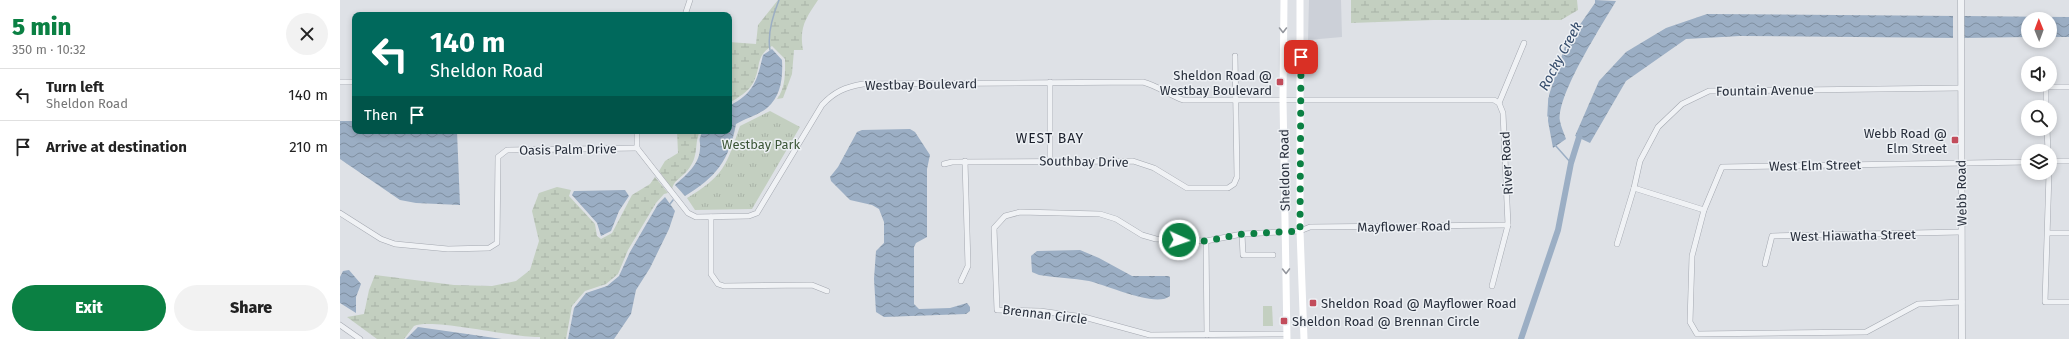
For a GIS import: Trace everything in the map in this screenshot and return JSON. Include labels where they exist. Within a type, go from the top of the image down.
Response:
[{"type":"main road","name":"Sheldon Road","points":[[1284,0],[1283,99],[1287,337]]},
{"type":"main road","name":"Sheldon Road","points":[[1300,0],[1300,231],[1304,339]]},
{"type":"street","points":[[686,12],[690,0]]},
{"type":"street","name":"Webb Road","points":[[1961,0],[1960,163],[1962,232],[1962,339]]},
{"type":"street","points":[[1301,101],[1494,100],[1499,103],[1524,43]]},
{"type":"street","name":"Southbay Drive","points":[[944,164],[965,161],[1133,161],[1154,168],[1187,188],[1228,188],[1234,184],[1236,177],[1235,56]]},
{"type":"street","points":[[340,82],[352,82]]},
{"type":"street","points":[[1050,82],[1050,160]]},
{"type":"street","name":"Westbay Boulevard","points":[[637,148],[688,213],[696,217],[749,216],[756,213],[822,106],[832,95],[845,87],[863,84],[1143,82],[1157,85],[1183,100],[1283,99],[1301,101]]},
{"type":"street","points":[[2046,100],[2046,87],[2069,87]]},
{"type":"street","name":"Fountain Avenue","points":[[1617,244],[1634,188],[1640,161],[1658,127],[1682,104],[1709,91],[1960,88]]},
{"type":"street","name":"River Road","points":[[1492,286],[1508,225],[1503,112],[1499,103]]},
{"type":"street","points":[[637,134],[637,148]]},
{"type":"street","name":"Oasis Palm Drive","points":[[340,213],[381,238],[396,244],[448,249],[490,248],[497,243],[498,157],[507,150],[637,148]]},
{"type":"street","points":[[961,281],[968,266],[965,161]]},
{"type":"street","points":[[2057,161],[2069,161]]},
{"type":"street","name":"West Elm Street","points":[[1704,210],[1722,167],[2021,162]]},
{"type":"street","points":[[2049,180],[2045,302],[2069,302]]},
{"type":"street","points":[[1634,188],[1704,210],[1692,256],[1690,322],[1697,334],[1866,332],[1918,304],[1962,302]]},
{"type":"street","name":"Brennan Circle","points":[[1287,337],[1274,334],[1150,337],[1084,317],[1040,311],[997,310],[994,228],[1005,216],[1020,212],[1100,214],[1116,219],[1142,235],[1156,239],[1206,241],[1242,234],[1300,231]]},
{"type":"street","points":[[711,217],[711,274],[718,284],[724,286],[812,285],[827,291]]},
{"type":"street","name":"Mayflower Road","points":[[1300,231],[1310,227],[1508,225]]},
{"type":"street","name":"West Hiawatha Street","points":[[1766,264],[1772,236],[1962,232]]},
{"type":"street","points":[[2048,233],[2069,233]]},
{"type":"street","points":[[1242,234],[1243,255],[1273,255]]},
{"type":"street","points":[[1206,241],[1206,335]]},
{"type":"street","points":[[340,325],[360,339]]},
{"type":"shaded area","points":[[1309,0],[1341,0],[1342,37],[1308,40]]},
{"type":"green space","points":[[778,0],[818,0],[804,23],[802,35],[803,50],[794,50],[792,74],[783,98],[777,99],[782,90],[785,75],[785,59],[772,46],[766,50],[760,58],[756,77],[751,86],[732,101],[732,42],[756,44],[758,25]]},
{"type":"green space","points":[[1351,0],[1577,0],[1578,10],[1561,20],[1434,20],[1351,23]]},
{"type":"green space","name":"Westbay Park","points":[[770,111],[800,127],[752,209],[695,210],[687,198],[709,183],[722,169],[727,161],[740,126]]},
{"type":"green space","points":[[677,134],[698,134],[695,158],[688,170],[675,183],[672,189],[659,171],[665,161],[678,153]]},
{"type":"green space","points":[[655,177],[668,193],[664,194],[656,203],[628,250],[618,274],[606,284],[585,291],[572,306],[566,339],[540,339],[540,337],[512,335],[455,326],[424,324],[414,326],[404,339],[377,339],[347,317],[364,314],[369,290],[375,275],[454,285],[492,286],[516,281],[530,270],[539,241],[532,211],[539,193],[557,187],[571,190],[569,196],[595,224],[597,236],[601,239],[612,233],[632,195],[650,184]]},
{"type":"green space","points":[[1263,306],[1272,306],[1273,326],[1263,326]]},
{"type":"water","points":[[1595,0],[1616,1],[1572,78],[1561,110],[1560,121],[1566,139],[1553,148],[1548,121],[1549,95],[1565,46],[1595,3]]},
{"type":"water","points":[[1707,14],[1958,16],[1958,38],[1740,36],[1686,39],[1626,81],[1590,143],[1575,136],[1599,81],[1626,52],[1666,28]]},
{"type":"water","points":[[1964,16],[2021,17],[2021,37],[1964,38]]},
{"type":"water","points":[[2057,17],[2069,17],[2069,37],[2057,37]]},
{"type":"water","points":[[772,49],[782,60],[780,86],[775,98],[764,110],[736,124],[729,148],[720,167],[705,182],[685,196],[675,185],[695,165],[699,155],[702,134],[732,134],[732,104],[744,96],[753,85],[759,72],[763,55]]},
{"type":"water","points":[[340,121],[352,121],[352,134],[457,134],[460,205],[416,203],[400,200],[340,159]]},
{"type":"water","points":[[910,129],[915,132],[930,155],[927,169],[927,237],[916,243],[914,247],[914,304],[919,309],[950,308],[967,303],[970,307],[970,311],[966,314],[884,317],[876,312],[874,279],[876,251],[884,243],[884,222],[879,209],[872,205],[850,200],[831,181],[830,177],[838,167],[857,132],[862,130]]},
{"type":"water","points":[[625,190],[629,196],[619,211],[611,231],[601,236],[597,223],[572,195],[574,191]]},
{"type":"water","points":[[665,197],[675,211],[669,229],[650,268],[636,290],[631,314],[614,339],[568,339],[574,308],[586,293],[607,286],[619,276],[630,252],[658,204]]},
{"type":"water","points":[[1080,250],[1099,258],[1132,276],[1170,277],[1170,296],[1163,299],[1143,298],[1089,281],[1039,275],[1032,272],[1031,256],[1037,251]]},
{"type":"water","points":[[349,270],[361,284],[356,297],[356,313],[340,303],[340,277],[343,271]]},
{"type":"water","points":[[418,327],[502,339],[406,339]]},
{"type":"pier","points":[[1953,14],[1958,14],[1960,38],[1953,38]]},
{"type":"waterway","points":[[770,50],[770,31],[779,0]]},
{"type":"waterway","name":"Rocky Creek","points":[[1548,116],[1549,98]]},
{"type":"waterway","points":[[1521,339],[1558,230],[1571,163],[1581,131]]},
{"type":"waterway","name":"Rocky Creek","points":[[1555,145],[1571,163]]},
{"type":"waterway","points":[[670,204],[673,200]]},
{"type":"place","name":"Sheldon Road @ Westbay Boulevard","points":[[1280,82]]},
{"type":"place","name":"Webb Road @ Elm Street","points":[[1955,140]]},
{"type":"place","name":"Sheldon Road @ Mayflower Road","points":[[1313,303]]},
{"type":"place","name":"Sheldon Road @ Brennan Circle","points":[[1284,321]]},
{"type":"district","name":"WEST BAY","points":[[1050,138]]},
{"type":"route","points":[[1179,240],[1206,241],[1242,234],[1300,231],[1301,57]]}]
